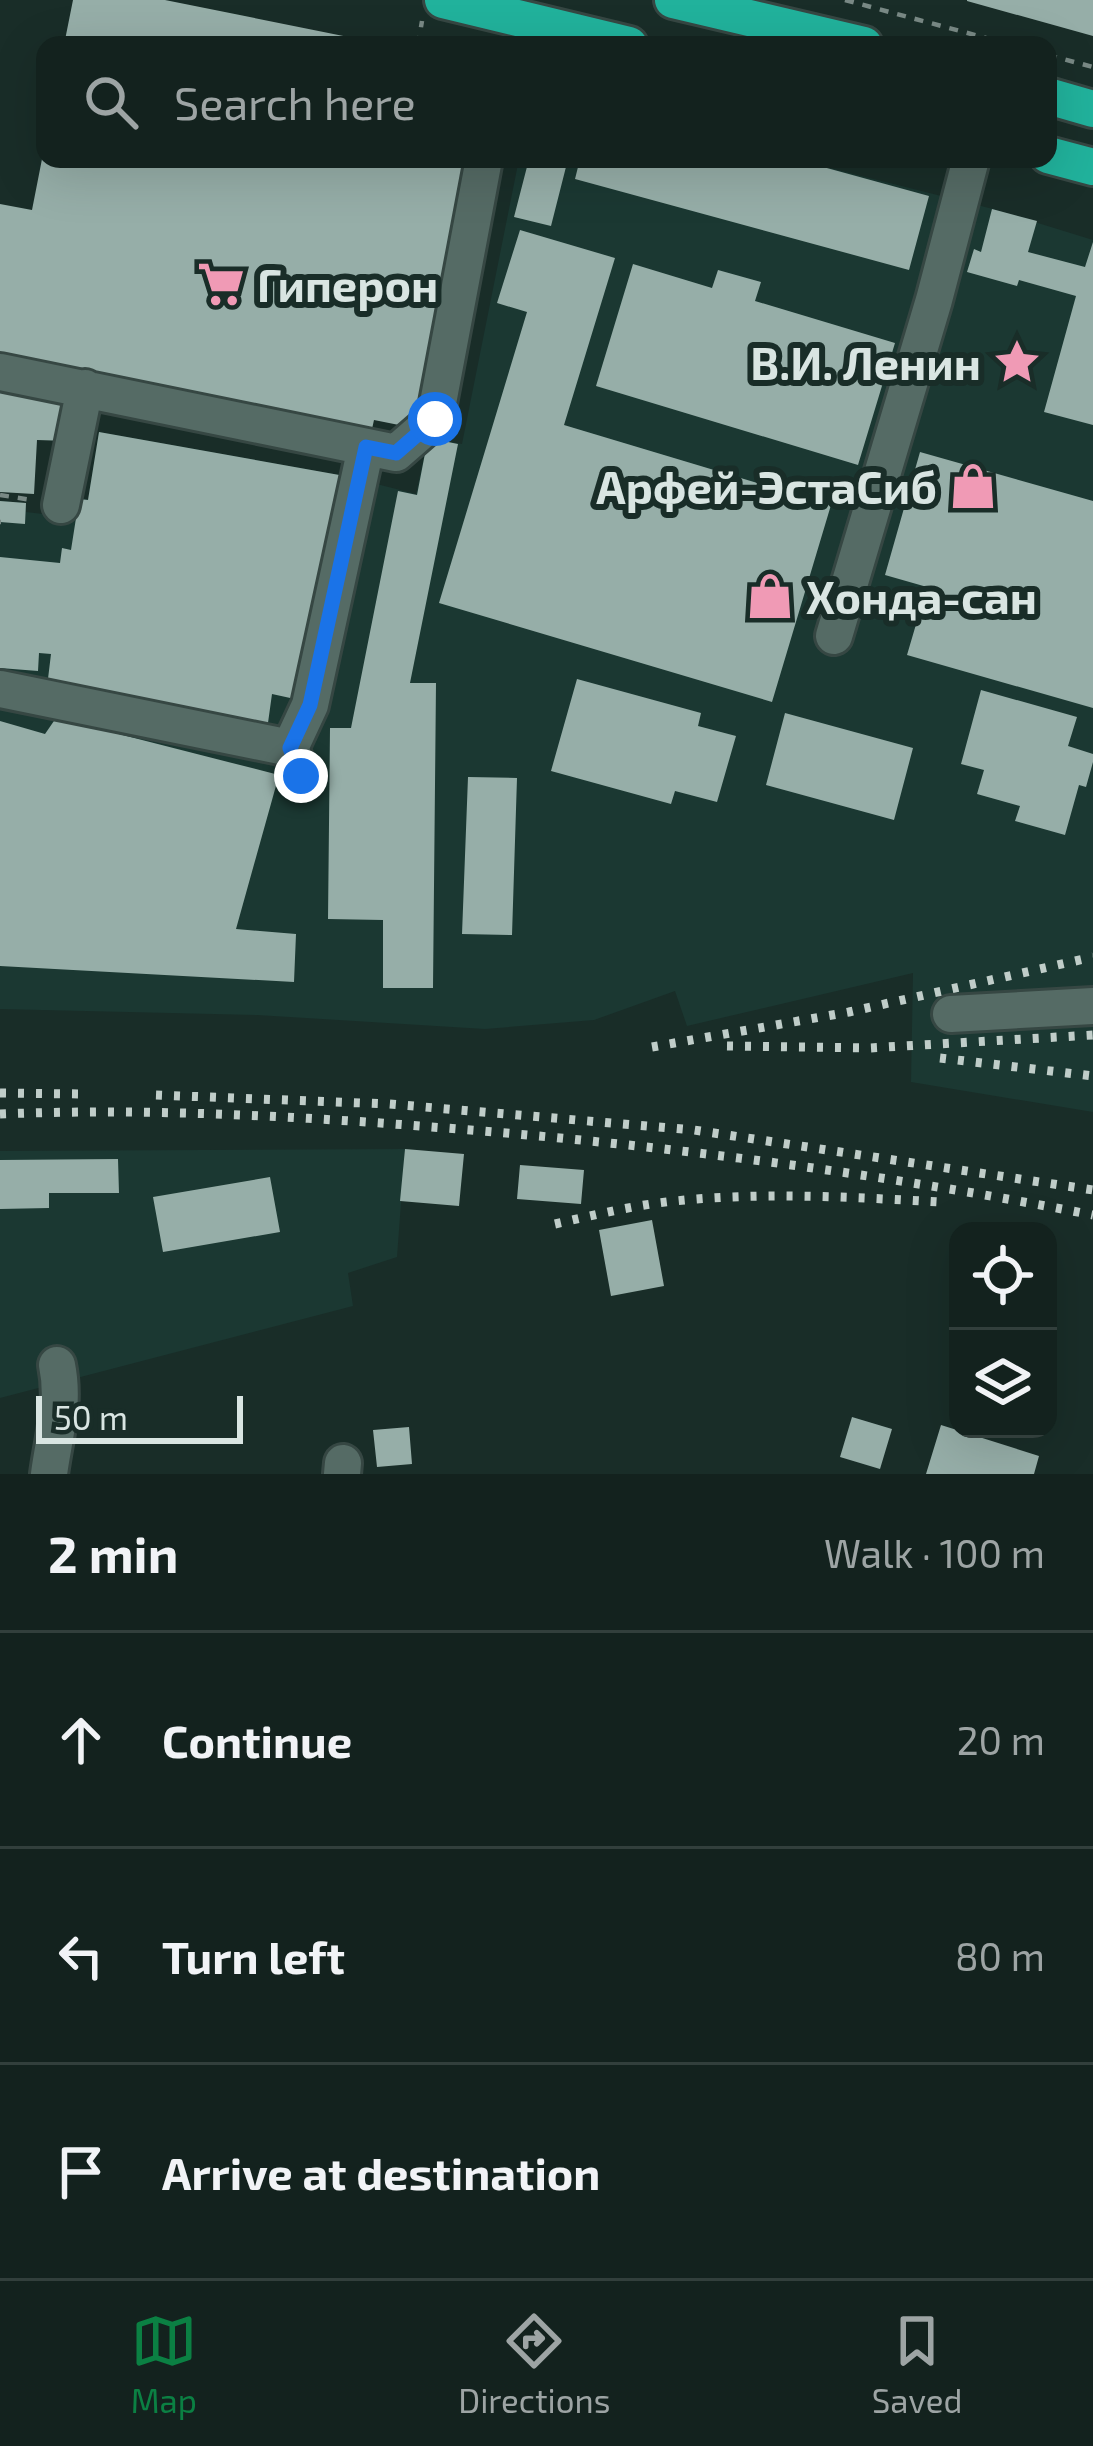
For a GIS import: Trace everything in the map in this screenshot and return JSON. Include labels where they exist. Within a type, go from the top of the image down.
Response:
[{"type":"highway","points":[[443,0],[510,31],[552,36]]},
{"type":"highway","points":[[673,0],[826,36]]},
{"type":"highway","points":[[1057,99],[1093,109]]},
{"type":"highway","points":[[1057,157],[1093,167]]},
{"type":"lane","points":[[0,372],[396,453],[435,419],[482,168]]},
{"type":"lane","points":[[834,636],[969,168]]},
{"type":"lane","points":[[61,505],[85,388]]},
{"type":"lane","points":[[0,689],[296,762],[366,447]]},
{"type":"lane","points":[[951,1014],[1093,1006]]},
{"type":"lane","points":[[49,1474],[60,1424],[57,1365]]},
{"type":"path","points":[[845,0],[979,36]]},
{"type":"path","points":[[1057,57],[1093,67]]},
{"type":"shaded area","points":[[517,168],[830,168],[1093,240],[1093,1112],[911,1082],[913,973],[687,1026],[675,991],[594,1020],[485,1029],[257,1015],[0,1009],[0,501],[26,503],[26,512],[76,518],[79,499],[88,499],[99,432],[345,476],[416,494],[428,438],[462,444]]},
{"type":"shaded area","points":[[405,1149],[397,1257],[348,1273],[353,1306],[0,1398],[0,1151]]},
{"type":"building","points":[[73,0],[165,0],[343,36],[66,36]]},
{"type":"building","points":[[967,0],[1093,0],[1093,36],[967,1]]},
{"type":"building","name":"Гиперон","points":[[40,168],[463,168],[414,428],[374,420],[372,429],[0,359],[0,204],[32,210]]},
{"type":"building","points":[[527,168],[566,168],[551,226],[514,217]]},
{"type":"building","points":[[578,168],[827,168],[929,196],[909,270],[575,179]]},
{"type":"building","points":[[992,209],[1037,221],[1028,252],[1085,267],[1093,242],[1093,425],[1044,412],[1076,296],[967,272],[974,249],[981,252]]},
{"type":"building","points":[[520,230],[615,258],[564,425],[831,505],[772,702],[439,603],[527,312],[497,303]]},
{"type":"building","points":[[633,264],[712,288],[718,270],[761,282],[755,301],[895,343],[858,465],[596,386]]},
{"type":"building","points":[[0,381],[69,400],[68,441],[37,440],[34,494],[0,492]]},
{"type":"building","points":[[99,432],[345,476],[304,701],[272,694],[267,730],[47,687],[51,654],[39,653],[38,671],[0,668],[0,557],[60,563],[62,548],[71,550],[79,499],[88,500]]},
{"type":"building","points":[[428,438],[458,444],[410,683],[436,683],[433,988],[383,988],[383,920],[328,919],[330,728],[351,728],[398,491],[417,495]]},
{"type":"building","points":[[920,452],[1093,501],[1093,708],[907,655],[927,587],[885,575]]},
{"type":"building","points":[[0,501],[26,503],[25,524],[0,522]]},
{"type":"building","points":[[577,679],[701,713],[698,726],[736,736],[717,802],[675,791],[671,804],[551,771]]},
{"type":"building","points":[[981,690],[1077,717],[1068,746],[1093,754],[1093,762],[1086,787],[1079,785],[1065,835],[1015,821],[1020,806],[977,794],[984,770],[961,764]]},
{"type":"building","points":[[785,713],[913,748],[894,820],[766,785]]},
{"type":"building","points":[[56,718],[279,775],[236,929],[296,934],[294,982],[0,966],[0,721],[45,734]]},
{"type":"building","points":[[468,777],[517,778],[512,935],[462,934]]},
{"type":"building","points":[[405,1149],[464,1154],[459,1206],[400,1201]]},
{"type":"building","points":[[118,1159],[119,1193],[49,1193],[49,1208],[0,1209],[0,1160]]},
{"type":"building","points":[[520,1165],[584,1170],[581,1204],[517,1199]]},
{"type":"building","points":[[270,1177],[280,1232],[163,1252],[153,1197]]},
{"type":"building","points":[[652,1220],[664,1286],[611,1296],[599,1230]]},
{"type":"building","points":[[852,1417],[892,1429],[880,1469],[840,1457]]},
{"type":"building","points":[[941,1425],[949,1428],[949,1438],[982,1438],[1039,1456],[1034,1474],[926,1474]]},
{"type":"building","points":[[409,1427],[412,1464],[377,1467],[373,1430]]},
{"type":"railway","points":[[652,1047],[849,1012],[1093,957]]},
{"type":"railway","points":[[727,1046],[869,1048],[1093,1035]]},
{"type":"railway","points":[[940,1058],[1093,1076]]},
{"type":"railway","points":[[0,1093],[84,1094]]},
{"type":"railway","points":[[156,1095],[389,1104],[694,1130],[1093,1190]]},
{"type":"railway","points":[[0,1114],[222,1114],[527,1135],[851,1173],[1093,1215]]},
{"type":"railway","points":[[555,1224],[707,1198],[807,1196],[939,1202]]},
{"type":"place","name":"Гиперон","points":[[221,284]]},
{"type":"place","name":"В.И. Ленин","points":[[1017,362]]},
{"type":"place","name":"Арфей-ЭстаСиб","points":[[973,486]]},
{"type":"place","name":"Хонда-сан","points":[[770,596]]},
{"type":"route","points":[[301,776],[290,748],[310,705],[366,447],[396,453],[435,419]]}]
